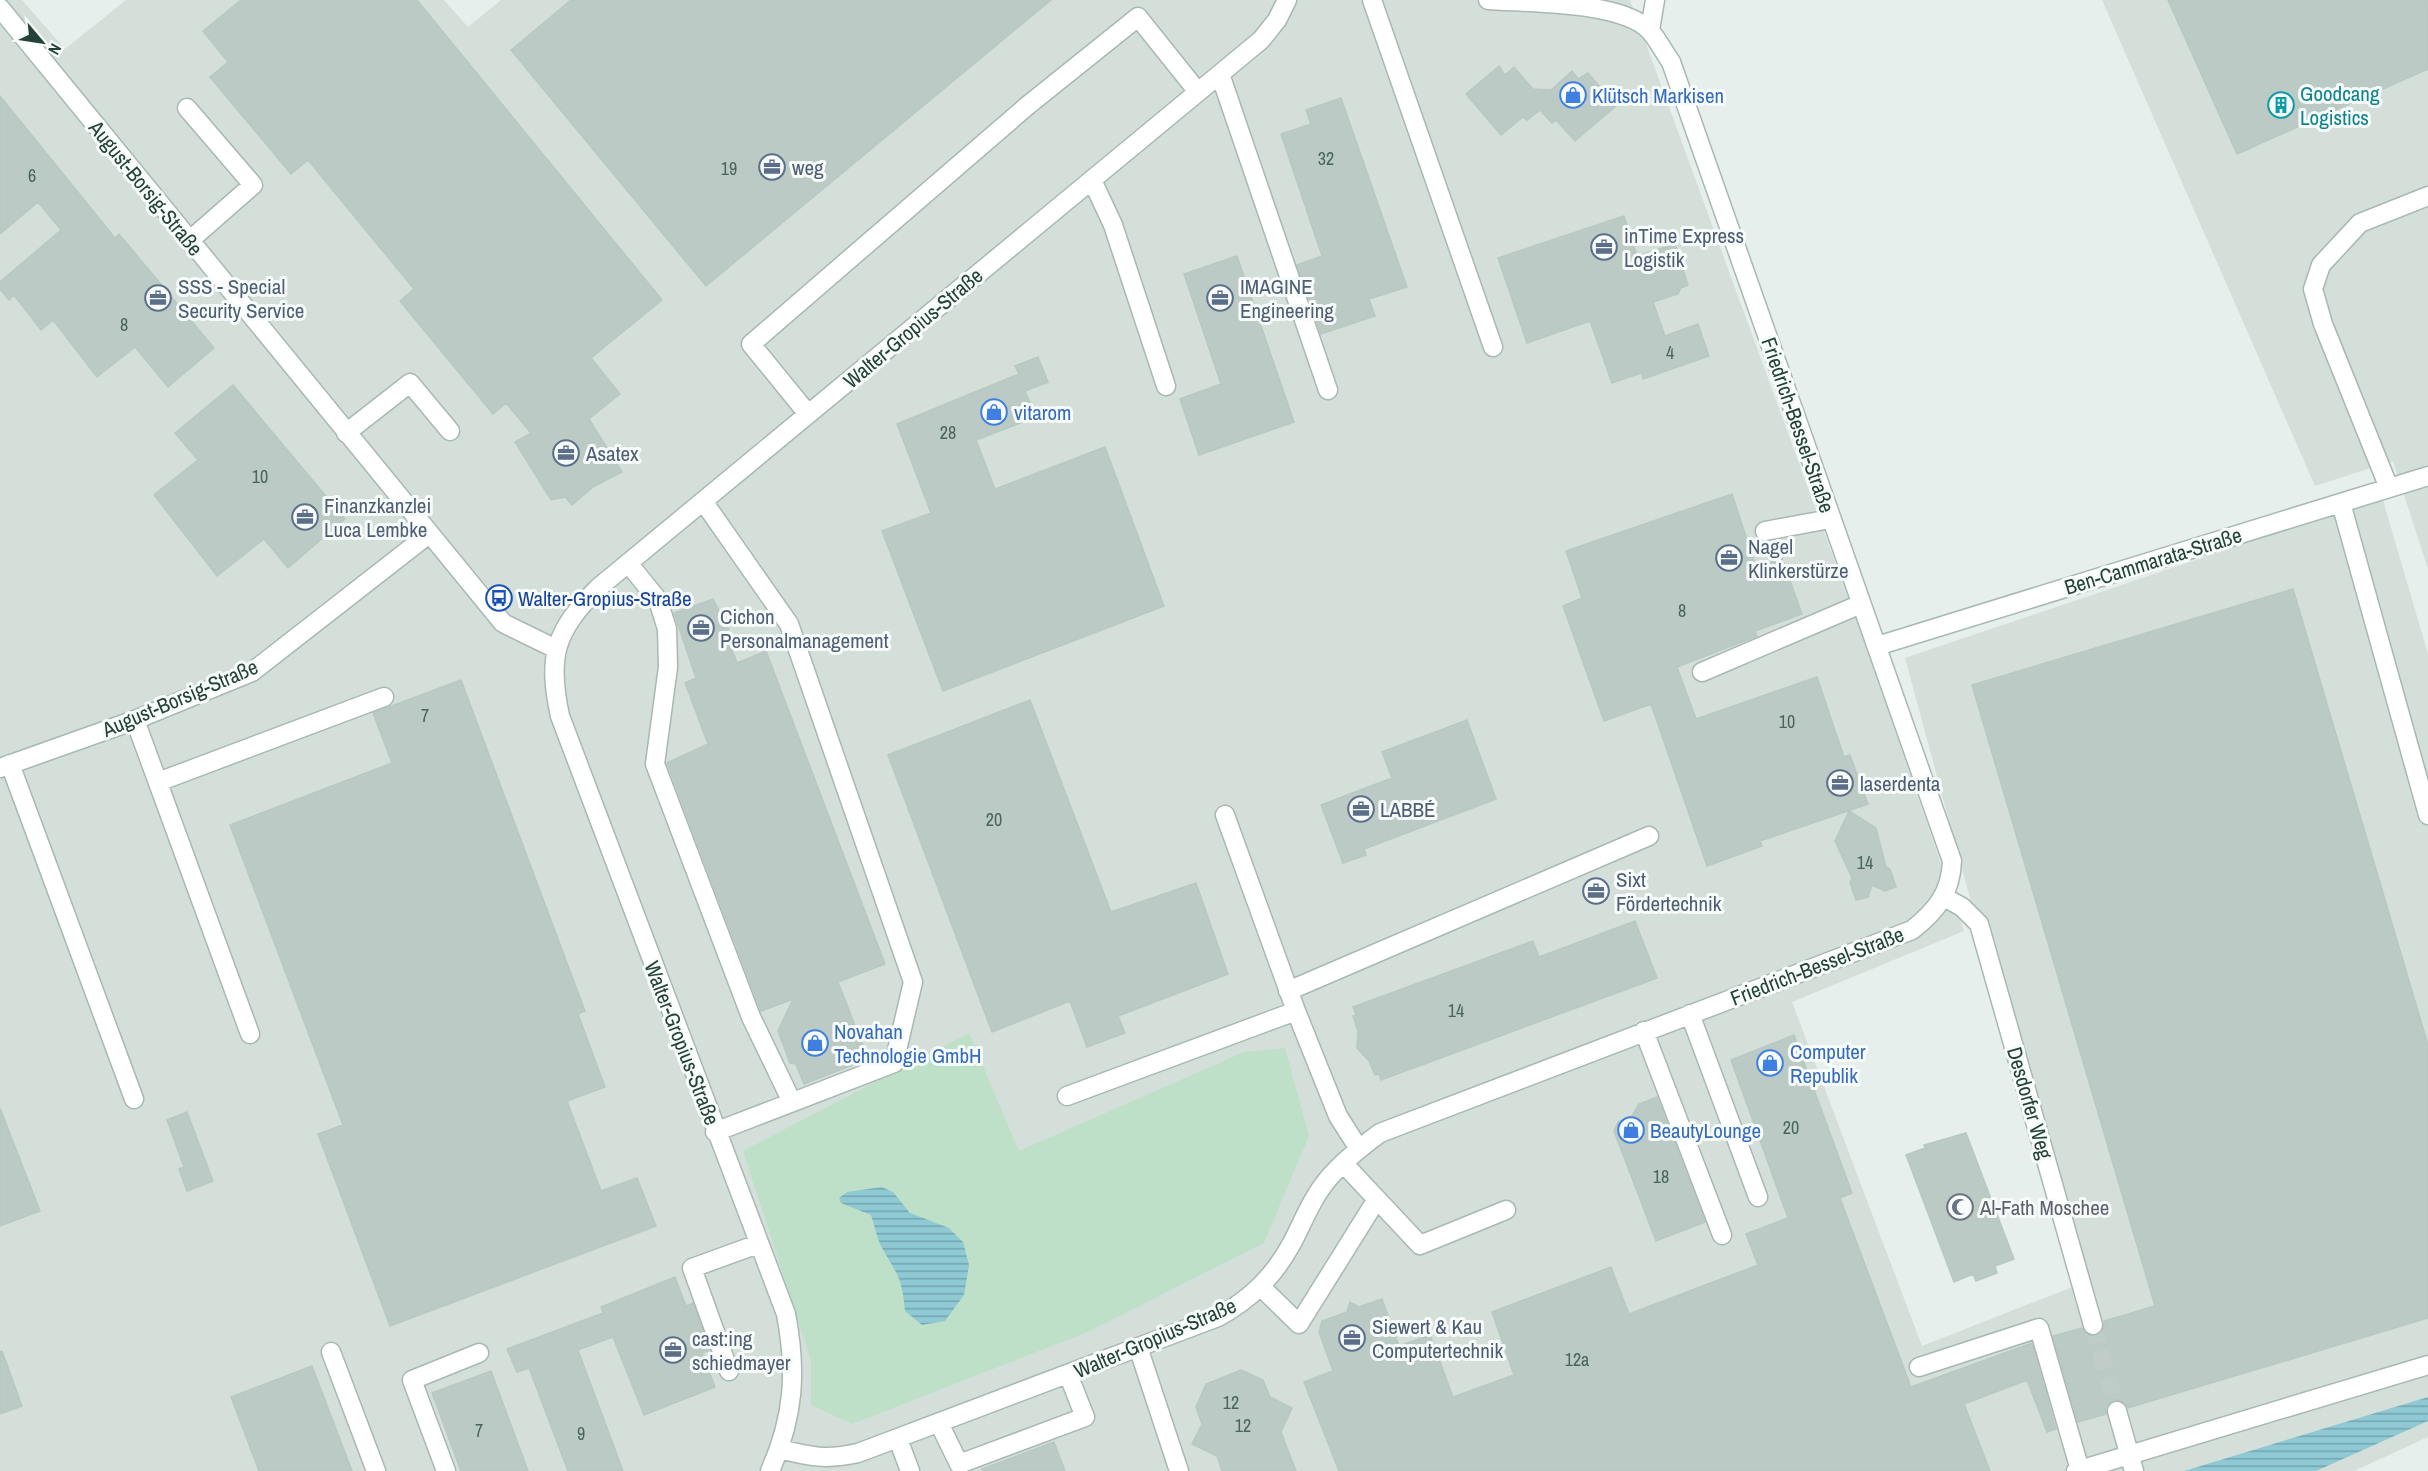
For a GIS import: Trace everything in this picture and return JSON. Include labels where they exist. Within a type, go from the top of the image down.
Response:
[{"type":"street","name":"Walter-Gropius-Straße","points":[[771,1471],[787,1423],[793,1385],[793,1350],[786,1314],[715,1132],[560,716],[552,682],[556,649],[573,613],[628,563],[1261,40],[1277,20],[1287,0]]},
{"type":"street","points":[[1372,0],[1493,347]]},
{"type":"street","name":"Friedrich-Bessel-Straße","points":[[1359,1149],[1380,1133],[1912,930],[1928,918],[1944,897],[1952,875],[1952,861],[1671,62],[1650,30],[1630,17],[1607,9],[1488,0]]},
{"type":"street","points":[[1650,30],[1655,0]]},
{"type":"street","name":"August-Borsig-Straße","points":[[0,8],[503,623],[556,649]]},
{"type":"street","points":[[808,414],[751,344],[1027,106],[1138,17],[1198,92]]},
{"type":"street","points":[[1220,74],[1328,390]]},
{"type":"street","points":[[187,108],[253,185],[189,241]]},
{"type":"street","points":[[1092,180],[1113,225],[1166,386]]},
{"type":"street","points":[[2389,488],[2323,324],[2313,289],[2321,265],[2360,223],[2428,196]]},
{"type":"street","points":[[346,433],[410,383],[450,431]]},
{"type":"street","name":"Ben-Cammarata-Straße","points":[[1877,645],[2428,476]]},
{"type":"street","points":[[703,501],[789,624],[914,982],[894,1063],[791,1100],[715,1132]]},
{"type":"street","points":[[2341,503],[2428,815]]},
{"type":"street","points":[[1766,531],[1830,519]]},
{"type":"street","name":"August-Borsig-Straße","points":[[5,766],[135,720],[252,672],[429,534]]},
{"type":"street","points":[[628,563],[658,600],[667,628],[668,667],[655,764],[751,1017],[791,1100]]},
{"type":"street","points":[[1702,672],[1861,604]]},
{"type":"street","points":[[158,782],[384,697]]},
{"type":"street","points":[[135,720],[250,1034]]},
{"type":"street","points":[[5,766],[134,1099]]},
{"type":"street","points":[[1225,815],[1288,991],[1338,1116],[1359,1149]]},
{"type":"street","points":[[1288,991],[1649,836]]},
{"type":"street","name":"Desdorfer Weg","points":[[1944,897],[1962,907],[1979,924],[2092,1324]]},
{"type":"street","points":[[1067,1096],[1296,1011]]},
{"type":"street","points":[[1690,1014],[1758,1197]]},
{"type":"street","points":[[1644,1031],[1722,1235]]},
{"type":"street","name":"Walter-Gropius-Straße","points":[[780,1449],[815,1458],[833,1459],[898,1439],[1218,1317],[1241,1304],[1261,1287],[1280,1264],[1307,1212],[1327,1180],[1359,1149]]},
{"type":"street","points":[[1343,1163],[1420,1245],[1506,1210]]},
{"type":"street","points":[[1261,1287],[1299,1324],[1377,1199]]},
{"type":"street","points":[[729,1371],[692,1268],[758,1244]]},
{"type":"street","points":[[1919,1367],[2039,1328],[2078,1470],[2131,1462],[2428,1365]]},
{"type":"street","points":[[1138,1347],[1179,1471]]},
{"type":"street","points":[[332,1352],[376,1471]]},
{"type":"street","points":[[446,1471],[412,1380],[479,1353]]},
{"type":"street","points":[[939,1423],[959,1464],[1085,1417],[1068,1374]]},
{"type":"street","points":[[2117,1411],[2131,1462]]},
{"type":"street","points":[[898,1439],[910,1471]]},
{"type":"shaded area","points":[[0,0],[22,0],[65,49],[126,0],[444,0],[468,27],[501,0],[1630,0],[1873,666],[1964,931],[1792,1002],[1922,1346],[2075,1286],[1905,658],[2382,497],[2428,654],[2428,1437],[2354,1471],[0,1471]]},
{"type":"shaded area","points":[[2102,0],[2428,0],[2428,569],[2393,461],[2315,486]]},
{"type":"green space","points":[[969,1033],[1019,1151],[1244,1052],[1285,1048],[1309,1136],[1264,1243],[1090,1331],[852,1424],[811,1405],[811,1360],[743,1151]]},
{"type":"water","points":[[882,1187],[893,1192],[910,1213],[949,1228],[963,1242],[969,1265],[964,1295],[945,1321],[922,1325],[905,1311],[900,1283],[881,1246],[871,1215],[841,1203],[839,1198],[847,1192]]},
{"type":"water","points":[[2428,1397],[2428,1421],[2316,1471],[2184,1471]]},
{"type":"building","points":[[241,0],[417,0],[662,300],[591,358],[620,394],[589,419],[622,472],[593,487],[572,505],[565,497],[551,500],[515,442],[531,433],[506,403],[493,414],[400,301],[414,289],[308,160],[291,174],[210,77],[228,62],[203,31]]},
{"type":"building","points":[[571,0],[1051,0],[706,286],[511,50]]},
{"type":"building","name":"Goodcang Logistics","points":[[2168,0],[2428,0],[2428,69],[2237,154]]},
{"type":"building","points":[[1499,66],[1505,75],[1514,67],[1533,89],[1551,90],[1572,71],[1578,79],[1588,73],[1616,106],[1575,141],[1556,120],[1552,123],[1540,110],[1527,120],[1523,117],[1501,135],[1466,94]]},
{"type":"building","points":[[0,96],[115,238],[119,234],[214,348],[168,387],[135,347],[97,377],[53,320],[41,330],[14,295],[9,300],[0,289],[0,282],[61,230],[38,202],[0,234]]},
{"type":"building","points":[[1341,98],[1407,287],[1369,299],[1375,316],[1321,334],[1297,265],[1322,256],[1281,134],[1311,124],[1306,110]]},
{"type":"building","points":[[1624,216],[1637,256],[1675,244],[1688,285],[1681,288],[1678,294],[1653,302],[1665,336],[1698,324],[1709,356],[1643,379],[1641,373],[1612,383],[1590,321],[1527,343],[1498,258]]},
{"type":"building","points":[[1237,256],[1294,422],[1199,455],[1180,399],[1221,384],[1184,274]]},
{"type":"building","points":[[1038,357],[1048,382],[1025,391],[1036,417],[976,440],[995,489],[1105,447],[1164,606],[943,691],[882,531],[931,513],[897,424],[1019,374],[1015,366]]},
{"type":"building","points":[[233,385],[345,519],[288,568],[264,539],[217,576],[154,495],[198,460],[175,433]]},
{"type":"building","points":[[1732,494],[1756,567],[1782,558],[1802,614],[1755,631],[1757,636],[1677,667],[1696,719],[1817,677],[1844,757],[1850,755],[1868,804],[1760,841],[1762,846],[1707,866],[1651,704],[1604,721],[1563,606],[1582,598],[1566,551]]},
{"type":"building","points":[[2293,589],[2428,1045],[2428,1318],[2128,1408],[2120,1400],[2113,1400],[2106,1408],[2106,1414],[2078,1422],[2053,1336],[2082,1328],[2090,1336],[2097,1336],[2104,1328],[2104,1321],[2155,1306],[1972,685]]},
{"type":"building","points":[[713,599],[729,629],[725,631],[737,663],[766,651],[885,964],[838,982],[868,1059],[804,1084],[796,1064],[790,1063],[778,1031],[793,999],[761,1011],[667,763],[708,744],[685,683],[696,678],[674,613]]},
{"type":"building","points":[[461,680],[585,1011],[578,1014],[605,1087],[567,1101],[601,1191],[637,1178],[656,1226],[390,1326],[318,1134],[343,1125],[230,825],[392,763],[373,713]]},
{"type":"building","points":[[1030,700],[1111,912],[1196,883],[1228,974],[1118,1016],[1125,1033],[1087,1047],[1070,1001],[992,1032],[888,755]]},
{"type":"building","points":[[1467,720],[1496,799],[1364,849],[1366,855],[1343,863],[1321,805],[1392,778],[1382,752]]},
{"type":"building","points":[[1849,811],[1876,828],[1886,867],[1890,869],[1896,887],[1885,891],[1872,885],[1868,897],[1856,900],[1850,883],[1852,878],[1835,841]]},
{"type":"building","points":[[1635,921],[1657,978],[1381,1080],[1379,1074],[1375,1075],[1369,1061],[1357,1048],[1358,1031],[1353,1016],[1356,1014],[1353,1007],[1533,941],[1539,957]]},
{"type":"building","points":[[1794,1035],[1852,1193],[1840,1198],[1911,1387],[2032,1343],[2056,1429],[2047,1432],[2027,1380],[1964,1404],[1990,1471],[1339,1471],[1304,1382],[1333,1371],[1319,1332],[1322,1321],[1347,1312],[1350,1302],[1359,1307],[1382,1299],[1399,1346],[1430,1335],[1453,1397],[1514,1375],[1492,1312],[1611,1267],[1629,1314],[1758,1265],[1746,1234],[1788,1218],[1731,1060]]},
{"type":"building","points":[[1657,1097],[1705,1222],[1656,1241],[1614,1131],[1618,1122],[1632,1116],[1639,1104]]},
{"type":"building","points":[[0,1108],[40,1211],[0,1226]]},
{"type":"building","points":[[187,1112],[213,1181],[187,1191],[179,1169],[184,1167],[167,1120]]},
{"type":"building","name":"Al-Fath Moschee","points":[[1966,1133],[2014,1259],[1995,1266],[1997,1273],[1976,1281],[1973,1274],[1954,1282],[1906,1155],[1925,1148],[1924,1145]]},
{"type":"building","points":[[675,1277],[686,1306],[693,1303],[710,1350],[702,1353],[715,1387],[644,1415],[613,1337],[578,1350],[623,1471],[568,1471],[529,1368],[517,1372],[507,1349],[603,1313],[601,1307]]},
{"type":"building","points":[[2,1351],[22,1406],[0,1414],[0,1352]]},
{"type":"building","points":[[312,1366],[352,1471],[259,1471],[231,1397]]},
{"type":"building","points":[[1241,1370],[1263,1380],[1270,1397],[1292,1408],[1281,1432],[1296,1471],[1222,1471],[1217,1456],[1192,1444],[1202,1424],[1196,1407],[1206,1384]]},
{"type":"building","points":[[491,1371],[528,1471],[461,1471],[432,1393]]},
{"type":"building","points":[[1054,1442],[1065,1471],[982,1471],[982,1469]]},
{"type":"tunnel","points":[[2093,1325],[2117,1411]]},
{"type":"place","name":"Klütsch Markisen","points":[[1573,95]]},
{"type":"place","name":"Goodcang Logistics","points":[[2281,105]]},
{"type":"place","name":"weg","points":[[772,167]]},
{"type":"place","name":"inTime Express Logistik","points":[[1604,247]]},
{"type":"place","name":"SSS - Special Security Service","points":[[158,298]]},
{"type":"place","name":"IMAGINE Engineering","points":[[1220,298]]},
{"type":"place","name":"vitarom","points":[[994,412]]},
{"type":"place","name":"Asatex","points":[[566,453]]},
{"type":"place","name":"Finanzkanzlei Luca Lembke","points":[[305,517]]},
{"type":"place","name":"Nagel Klinkerstürze","points":[[1729,558]]},
{"type":"place","name":"Walter-Gropius-Straße","points":[[499,598]]},
{"type":"place","name":"Cichon Personalmanagement","points":[[701,628]]},
{"type":"place","name":"laserdenta","points":[[1840,783]]},
{"type":"place","name":"LABBÉ","points":[[1361,809]]},
{"type":"place","name":"Sixt Fördertechnik","points":[[1596,891]]},
{"type":"place","name":"Novahan Technologie GmbH","points":[[815,1043]]},
{"type":"place","name":"Computer Republik","points":[[1770,1063]]},
{"type":"place","name":"BeautyLounge","points":[[1631,1130]]},
{"type":"place","name":"Al-Fath Moschee","points":[[1960,1207]]},
{"type":"place","name":"Siewert & Kau Computertechnik","points":[[1352,1338]]},
{"type":"place","name":"cast:ing schiedmayer","points":[[673,1350]]}]
